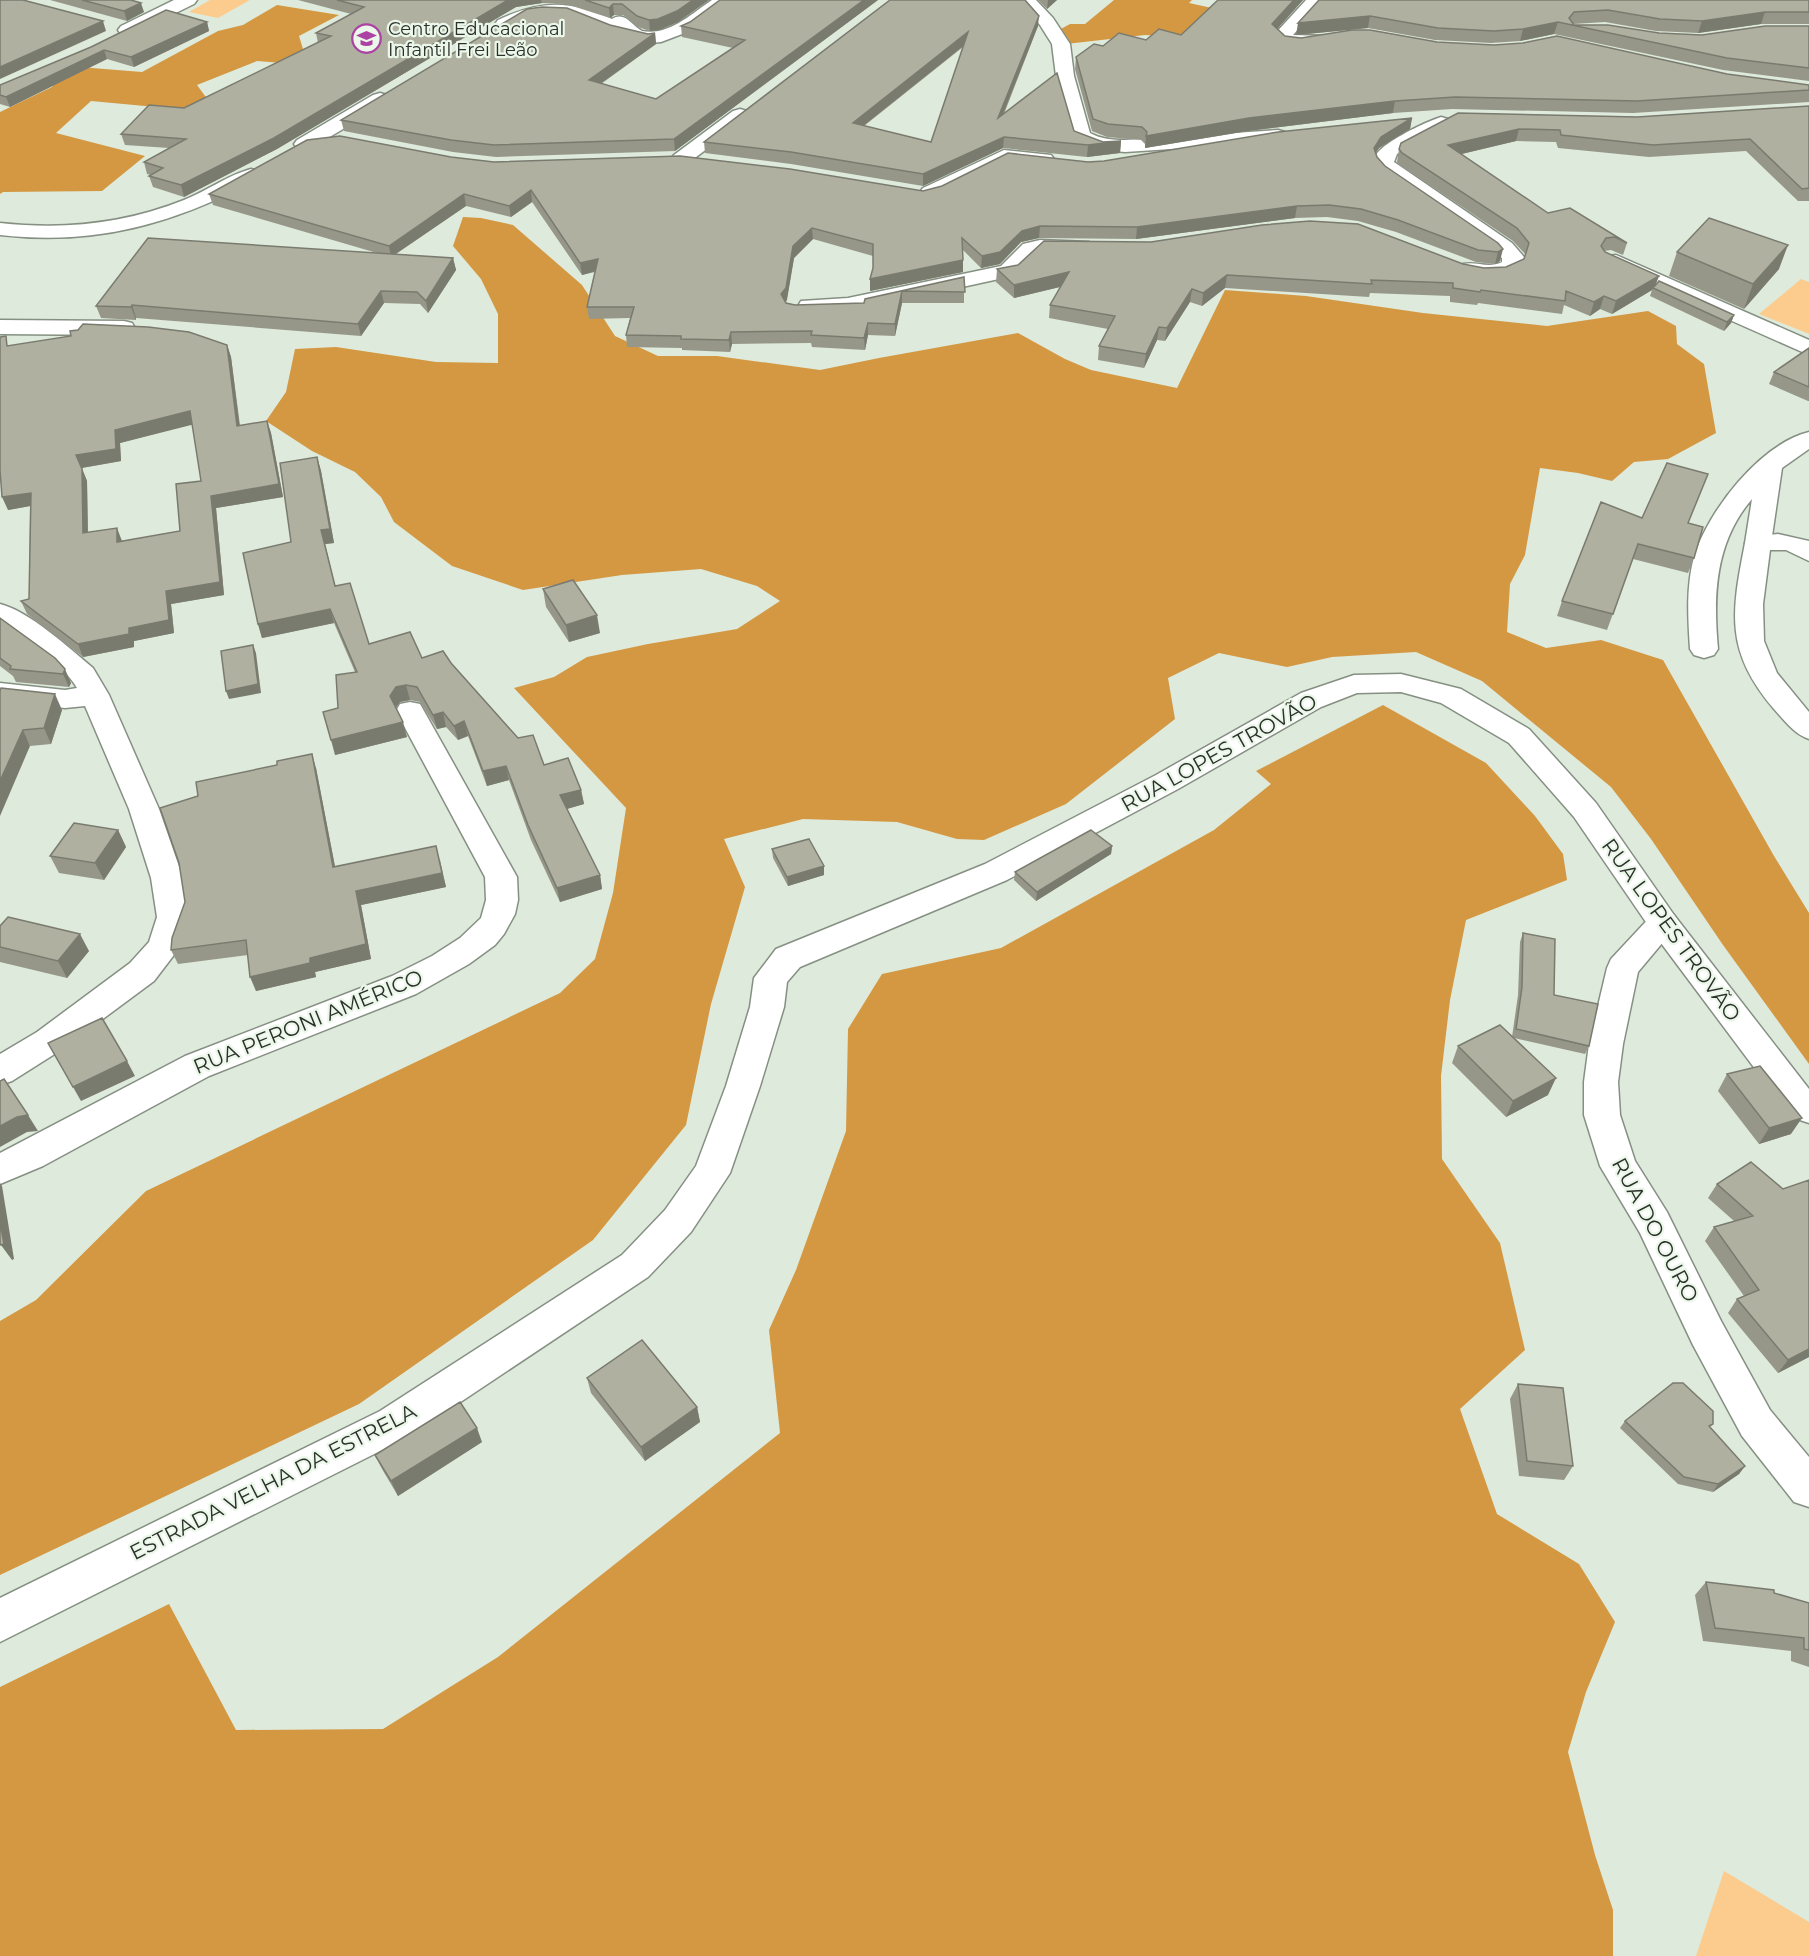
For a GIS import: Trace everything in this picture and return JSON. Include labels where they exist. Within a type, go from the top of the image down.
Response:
[{"type":"street","points":[[108,31],[129,29],[188,0]]},
{"type":"street","points":[[597,0],[635,36]]},
{"type":"street","points":[[494,31],[523,13],[537,8],[568,5],[580,8],[616,31],[656,38],[665,36],[724,0]]},
{"type":"street","points":[[1315,0],[1282,36],[1291,42],[1299,43],[1340,37]]},
{"type":"street","points":[[1007,1],[1028,2],[1047,22],[1061,45],[1065,76],[1081,136],[1090,141],[1102,145],[1125,146],[1270,137]]},
{"type":"street","points":[[286,155],[394,90]]},
{"type":"street","points":[[714,163],[671,159],[756,104]]},
{"type":"street","points":[[1405,120],[1458,117],[1390,150],[1384,157],[1384,163],[1391,171],[1504,248],[1513,258],[1512,265],[1503,271],[1494,273],[1481,272],[1454,264]]},
{"type":"street","points":[[1103,164],[1293,134]]},
{"type":"street","points":[[304,144],[325,140],[351,140]]},
{"type":"street","points":[[910,193],[922,194],[934,191],[1004,156],[1066,162]]},
{"type":"street","points":[[0,229],[53,235],[95,232],[117,227],[199,202],[267,165]]},
{"type":"street","points":[[795,307],[848,305],[1008,271],[1031,249],[1040,246],[1104,247]]},
{"type":"street","points":[[1610,258],[1809,348]]},
{"type":"street","points":[[0,327],[99,327],[141,330]]},
{"type":"street","points":[[1704,649],[1700,615],[1704,571],[1713,537],[1735,501],[1770,464],[1794,446],[1809,439]]},
{"type":"street","points":[[1770,464],[1751,575],[1750,641],[1765,677],[1809,729]]},
{"type":"street","points":[[1758,543],[1778,540],[1802,547],[1809,553]]},
{"type":"street","points":[[0,612],[43,641],[83,675],[95,695],[144,809],[167,878],[173,917],[164,946],[142,972],[68,1028],[0,1071]]},
{"type":"street","name":"RUA LOPES TROVÃO","points":[[788,958],[996,872],[1167,782],[1311,700],[1354,684],[1401,683],[1451,696],[1519,736],[1585,810],[1663,922],[1797,1099],[1809,1109]]},
{"type":"street","points":[[0,692],[65,699],[95,695]]},
{"type":"street","name":"RUA PERONI AMÉRICO","points":[[0,1169],[30,1156],[197,1066],[404,985],[437,968],[480,939],[491,927],[501,906],[503,891],[501,877],[410,711]]},
{"type":"street","name":"RUA DO OURO","points":[[1663,922],[1623,968],[1606,1044],[1601,1082],[1602,1115],[1618,1166],[1654,1223],[1707,1333],[1756,1423],[1809,1488]]},
{"type":"street","name":"ESTRADA VELHA DA ESTRELA","points":[[0,1621],[394,1424],[635,1266],[678,1221],[712,1173],[747,1075],[767,1007],[771,978],[788,958]]},
{"type":"shaded area","points":[[210,0],[250,0],[218,18],[189,12]]},
{"type":"shaded area","points":[[1114,0],[1192,0],[1189,3],[1212,8],[1202,39],[1145,35],[1066,44],[1059,30],[1070,24],[1085,24]]},
{"type":"shaded area","points":[[277,5],[339,15],[299,36],[303,49],[282,63],[257,61],[197,85],[208,100],[188,110],[91,101],[56,133],[145,156],[102,191],[3,192],[0,194],[0,112],[52,87],[67,66],[142,72],[218,31],[243,25]]},
{"type":"shaded area","points":[[463,217],[481,218],[513,225],[582,285],[615,336],[658,356],[717,356],[820,370],[1018,333],[1065,359],[1091,370],[1177,388],[1225,290],[1306,296],[1423,313],[1547,326],[1648,311],[1676,326],[1677,344],[1704,364],[1716,433],[1668,459],[1634,462],[1612,481],[1578,473],[1540,468],[1525,555],[1510,584],[1507,632],[1546,648],[1601,640],[1663,660],[1774,856],[1809,913],[1809,1064],[1723,945],[1651,839],[1611,787],[1482,681],[1416,652],[1332,657],[1287,667],[1219,653],[1168,678],[1175,719],[1066,804],[984,840],[957,839],[897,822],[803,819],[724,839],[745,887],[711,1004],[686,1125],[593,1240],[359,1404],[0,1575],[0,1321],[36,1300],[146,1191],[560,993],[595,959],[613,893],[626,808],[514,688],[554,677],[587,657],[737,629],[780,601],[757,586],[701,569],[622,575],[523,590],[452,566],[394,522],[381,497],[355,472],[312,451],[266,421],[286,392],[295,349],[336,347],[436,362],[498,363],[498,314],[481,279],[453,246]]},
{"type":"shaded area","points":[[1801,279],[1809,282],[1809,334],[1759,314]]},
{"type":"shaded area","points":[[1383,705],[1486,763],[1535,816],[1563,854],[1567,880],[1466,920],[1450,1000],[1441,1076],[1442,1159],[1500,1243],[1525,1350],[1460,1409],[1497,1514],[1579,1564],[1615,1622],[1586,1692],[1568,1752],[1595,1855],[1613,1910],[1613,1956],[0,1956],[0,1687],[169,1604],[236,1730],[383,1729],[498,1657],[780,1433],[769,1330],[796,1270],[846,1131],[848,1029],[882,974],[1001,948],[1214,830],[1271,784],[1256,771]]},
{"type":"shaded area","points":[[1724,1871],[1809,1922],[1809,1956],[1696,1956]]},
{"type":"building","points":[[0,0],[23,0],[103,21],[0,67]]},
{"type":"building","points":[[82,0],[131,0],[141,3],[124,11]]},
{"type":"building","points":[[337,0],[508,0],[274,138],[181,185],[149,176],[163,168],[144,162],[186,139],[121,134],[149,105],[184,108],[331,36],[316,33],[364,7]]},
{"type":"building","points":[[585,0],[693,0],[677,11],[658,19],[649,20],[637,16],[622,4],[613,4],[609,8]]},
{"type":"building","points":[[720,0],[864,0],[674,139],[494,145],[451,140],[341,120],[527,9],[542,7],[567,8],[610,25],[648,34],[655,33],[589,80],[656,99],[745,40],[681,26]]},
{"type":"building","points":[[890,0],[1025,0],[1039,16],[998,118],[1057,73],[1074,131],[1103,142],[1121,141],[1088,145],[1004,137],[923,174],[791,152],[704,142]],"holes":[[[968,32],[931,142],[853,123]]]},
{"type":"building","points":[[1218,0],[1294,0],[1272,24],[1285,36],[1301,38],[1352,30],[1370,30],[1437,42],[1494,45],[1523,43],[1557,36],[1727,74],[1809,85],[1809,90],[1637,101],[1455,97],[1395,101],[1249,118],[1146,136],[1147,132],[1142,127],[1108,124],[1093,119],[1076,57],[1094,44],[1103,46],[1119,33],[1146,40],[1159,29],[1181,35]]},
{"type":"building","points":[[1319,0],[1809,0],[1809,12],[1765,12],[1702,21],[1660,19],[1608,10],[1574,12],[1569,18],[1574,25],[1608,25],[1659,33],[1702,35],[1765,26],[1809,26],[1809,68],[1727,58],[1558,22],[1523,29],[1494,31],[1438,28],[1370,16],[1298,23]]},
{"type":"building","points":[[166,10],[207,22],[131,57],[104,50],[6,97],[0,95],[0,85],[91,47]]},
{"type":"building","points":[[1809,106],[1809,188],[1802,189],[1750,139],[1653,145],[1561,135],[1560,130],[1519,129],[1448,145],[1548,213],[1570,208],[1627,243],[1615,237],[1606,238],[1601,246],[1605,252],[1659,276],[1616,301],[1604,296],[1594,302],[1566,291],[1565,301],[1481,290],[1480,292],[1453,288],[1453,283],[1371,280],[1372,284],[1227,275],[1203,293],[1192,289],[1167,328],[1159,327],[1146,354],[1099,346],[1115,316],[1050,305],[1069,272],[1014,285],[997,269],[1018,265],[1044,241],[1151,242],[1262,225],[1310,221],[1358,224],[1463,264],[1484,268],[1506,267],[1524,259],[1529,243],[1517,228],[1402,153],[1399,149],[1401,143],[1458,113],[1637,117]]},
{"type":"building","points":[[1412,118],[1381,137],[1374,148],[1377,157],[1385,166],[1498,243],[1503,249],[1498,252],[1478,250],[1398,220],[1361,209],[1329,205],[1297,206],[1137,227],[1040,226],[1022,231],[1000,252],[982,256],[962,238],[963,260],[870,279],[873,268],[873,244],[812,228],[793,246],[786,288],[781,294],[786,303],[795,305],[864,303],[865,299],[964,277],[965,292],[902,291],[895,324],[868,323],[864,338],[811,335],[812,331],[731,332],[729,340],[626,335],[634,307],[587,307],[598,259],[580,263],[531,190],[509,206],[464,194],[389,246],[209,194],[307,140],[340,136],[451,157],[494,162],[680,156],[790,169],[923,191],[942,186],[1008,153],[1088,162],[1104,161],[1278,132]]},
{"type":"building","points":[[1709,218],[1788,245],[1753,284],[1677,252]]},
{"type":"building","points":[[148,238],[453,258],[426,301],[417,292],[381,291],[358,324],[132,305],[131,307],[96,306]]},
{"type":"building","points":[[1659,281],[1734,315],[1727,322],[1653,288]]},
{"type":"building","points":[[83,324],[148,327],[189,332],[227,345],[237,426],[267,421],[279,484],[211,496],[220,582],[166,591],[169,620],[129,628],[129,634],[78,644],[21,601],[29,599],[31,493],[2,497],[0,337],[6,336],[7,346],[71,336],[70,331],[78,330]],"holes":[[[190,411],[201,481],[176,484],[180,531],[117,542],[117,528],[83,533],[82,469],[76,455],[116,449],[115,430]]]},
{"type":"building","points":[[1809,348],[1809,387],[1774,372]]},
{"type":"building","points":[[317,457],[330,529],[321,530],[335,586],[350,583],[369,644],[410,632],[422,658],[443,651],[518,738],[533,735],[544,765],[568,758],[581,790],[560,795],[600,875],[557,888],[528,825],[506,766],[483,771],[464,721],[454,726],[443,712],[433,715],[417,687],[406,685],[396,687],[390,696],[403,722],[331,740],[323,712],[338,708],[336,675],[357,672],[330,609],[258,624],[243,553],[291,542],[280,463]]},
{"type":"building","points":[[1667,463],[1708,474],[1688,523],[1703,527],[1694,558],[1638,544],[1613,614],[1562,601],[1601,502],[1642,518]]},
{"type":"building","points":[[573,580],[597,615],[566,625],[543,589]]},
{"type":"building","points":[[0,618],[55,658],[65,669],[63,674],[10,669],[11,666],[0,658]]},
{"type":"building","points":[[253,645],[258,684],[226,691],[221,651]]},
{"type":"building","points":[[1,688],[55,694],[44,728],[23,730],[0,781],[0,691]]},
{"type":"building","points":[[312,754],[333,867],[436,846],[442,873],[356,891],[366,944],[310,958],[310,963],[250,977],[246,940],[171,950],[172,938],[185,902],[179,863],[160,808],[198,796],[196,782],[277,765],[277,761]]},
{"type":"building","points":[[74,823],[118,830],[95,863],[50,856]]},
{"type":"building","points":[[1091,830],[1112,846],[1037,892],[1015,872]]},
{"type":"building","points":[[809,839],[824,866],[787,877],[772,849]]},
{"type":"building","points":[[8,917],[80,934],[58,961],[0,947],[0,926]]},
{"type":"building","points":[[1523,933],[1555,939],[1554,995],[1598,1004],[1589,1046],[1516,1029],[1522,987]]},
{"type":"building","points":[[102,1018],[127,1061],[73,1087],[48,1043]]},
{"type":"building","points":[[1500,1025],[1556,1078],[1513,1101],[1458,1046]]},
{"type":"building","points":[[1760,1066],[1802,1118],[1769,1128],[1727,1074]]},
{"type":"building","points":[[4,1079],[28,1115],[17,1117],[0,1126],[0,1081]]},
{"type":"building","points":[[1751,1162],[1783,1189],[1809,1180],[1809,1349],[1788,1360],[1737,1299],[1759,1290],[1714,1227],[1753,1216],[1717,1184]]},
{"type":"building","points":[[0,1222],[4,1244],[1,1245],[0,1243]]},
{"type":"building","points":[[642,1340],[697,1407],[641,1447],[587,1378]]},
{"type":"building","points":[[1673,1383],[1683,1383],[1713,1411],[1713,1424],[1709,1426],[1745,1466],[1718,1484],[1684,1477],[1625,1421]]},
{"type":"building","points":[[1518,1384],[1563,1388],[1573,1466],[1527,1461]]},
{"type":"building","points":[[460,1402],[477,1428],[391,1481],[375,1455]]},
{"type":"building","points":[[1706,1582],[1774,1590],[1774,1593],[1809,1603],[1809,1650],[1804,1649],[1804,1638],[1715,1628]]},
{"type":"place","name":"Centro Educacional Infantil Frei Leão","points":[[367,39]]}]
